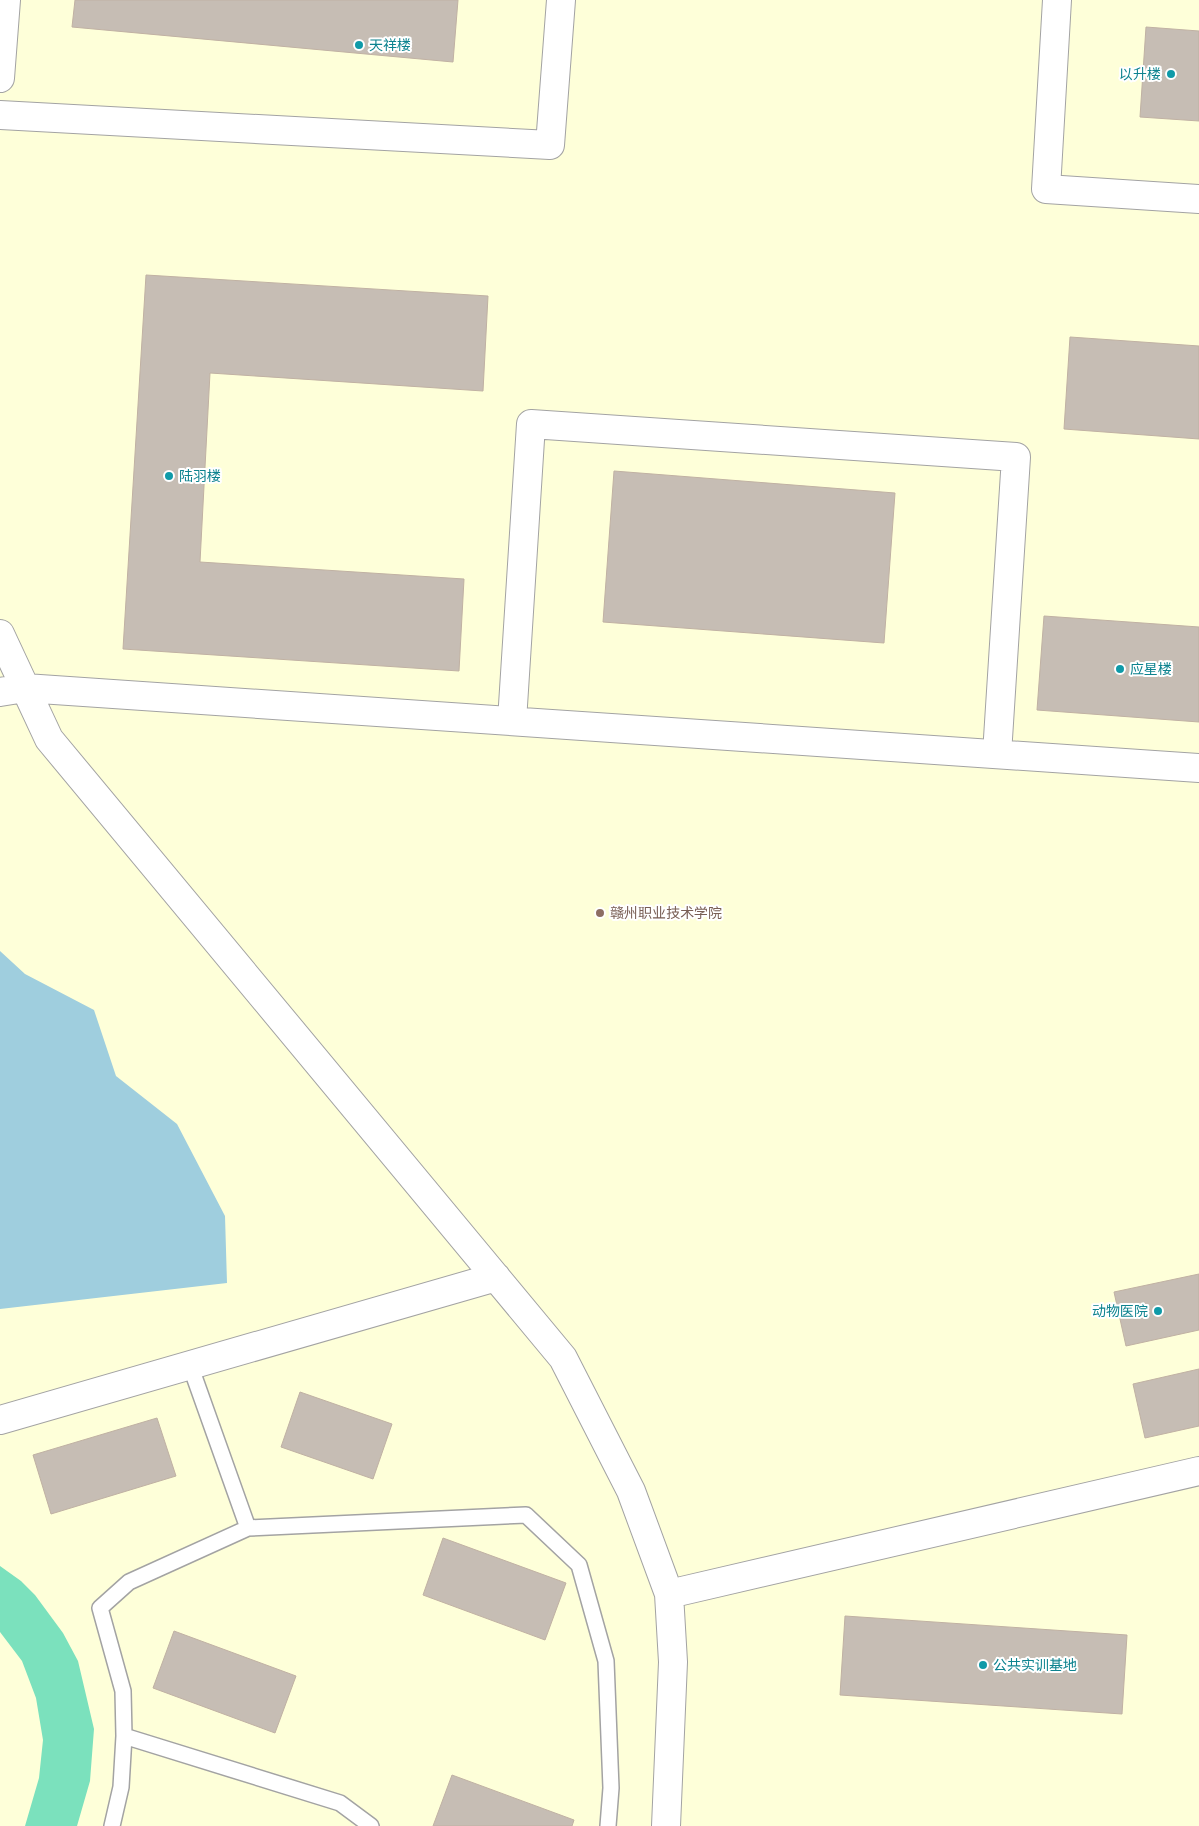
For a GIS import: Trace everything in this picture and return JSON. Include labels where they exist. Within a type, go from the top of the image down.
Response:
[{"type":"street","points":[[0,78],[6,0]]},
{"type":"street","points":[[0,115],[550,145],[561,0]]},
{"type":"street","points":[[1057,0],[1046,189],[1199,200]]},
{"type":"street","points":[[512,721],[530,424],[1006,456],[1016,457],[997,754]]},
{"type":"street","points":[[0,634],[13,690],[49,739],[563,1358],[632,1492],[669,1594],[673,1662],[666,1826]]},
{"type":"street","points":[[13,690],[512,721],[1199,768]]},
{"type":"street","points":[[0,1420],[496,1277]]},
{"type":"street","points":[[669,1594],[1199,1471]]},
{"type":"lane","points":[[190,1365],[248,1528]]},
{"type":"lane","points":[[112,1826],[121,1787],[124,1736],[123,1691],[100,1608],[129,1582],[248,1528],[526,1515],[579,1565],[606,1661],[611,1788],[608,1826]]},
{"type":"lane","points":[[124,1736],[340,1803],[372,1826]]},
{"type":"shaded area","name":"赣州职业技术学院","points":[[0,0],[1199,0],[1199,1826],[0,1826]]},
{"type":"green space","points":[[0,1566],[21,1581],[35,1595],[63,1633],[78,1661],[94,1729],[90,1781],[77,1826],[25,1826],[39,1778],[43,1740],[36,1698],[22,1661],[0,1632]]},
{"type":"water","points":[[0,951],[25,974],[94,1010],[116,1076],[177,1124],[225,1216],[227,1283],[0,1309]]},
{"type":"building","name":"天祥楼","points":[[75,0],[458,0],[453,62],[72,27]]},
{"type":"building","name":"以升楼","points":[[1146,27],[1199,31],[1199,121],[1140,117]]},
{"type":"building","name":"陆羽楼","points":[[146,275],[488,296],[483,391],[210,373],[200,562],[464,579],[459,671],[123,649]]},
{"type":"building","points":[[1070,337],[1199,346],[1199,439],[1064,429]]},
{"type":"building","points":[[614,471],[895,493],[884,643],[603,622]]},
{"type":"building","name":"应星楼","points":[[1044,616],[1199,627],[1199,722],[1037,710]]},
{"type":"building","name":"动物医院","points":[[1199,1274],[1199,1330],[1126,1346],[1114,1292]]},
{"type":"building","points":[[1199,1369],[1199,1426],[1145,1438],[1133,1384]]},
{"type":"building","points":[[300,1392],[392,1424],[373,1479],[281,1447]]},
{"type":"building","points":[[157,1418],[176,1476],[51,1514],[33,1455]]},
{"type":"building","points":[[443,1538],[566,1583],[545,1640],[423,1595]]},
{"type":"building","name":"公共实训基地","points":[[845,1616],[1127,1635],[1122,1714],[840,1695]]},
{"type":"building","points":[[174,1631],[296,1676],[275,1733],[153,1688]]},
{"type":"building","points":[[452,1775],[574,1820],[572,1826],[433,1826]]},
{"type":"place","name":"天祥楼","points":[[359,45]]},
{"type":"place","name":"以升楼","points":[[1171,74]]},
{"type":"place","name":"陆羽楼","points":[[169,476]]},
{"type":"place","name":"应星楼","points":[[1120,669]]},
{"type":"place","name":"赣州职业技术学院","points":[[600,913]]},
{"type":"place","name":"动物医院","points":[[1158,1311]]},
{"type":"place","name":"公共实训基地","points":[[983,1665]]}]
